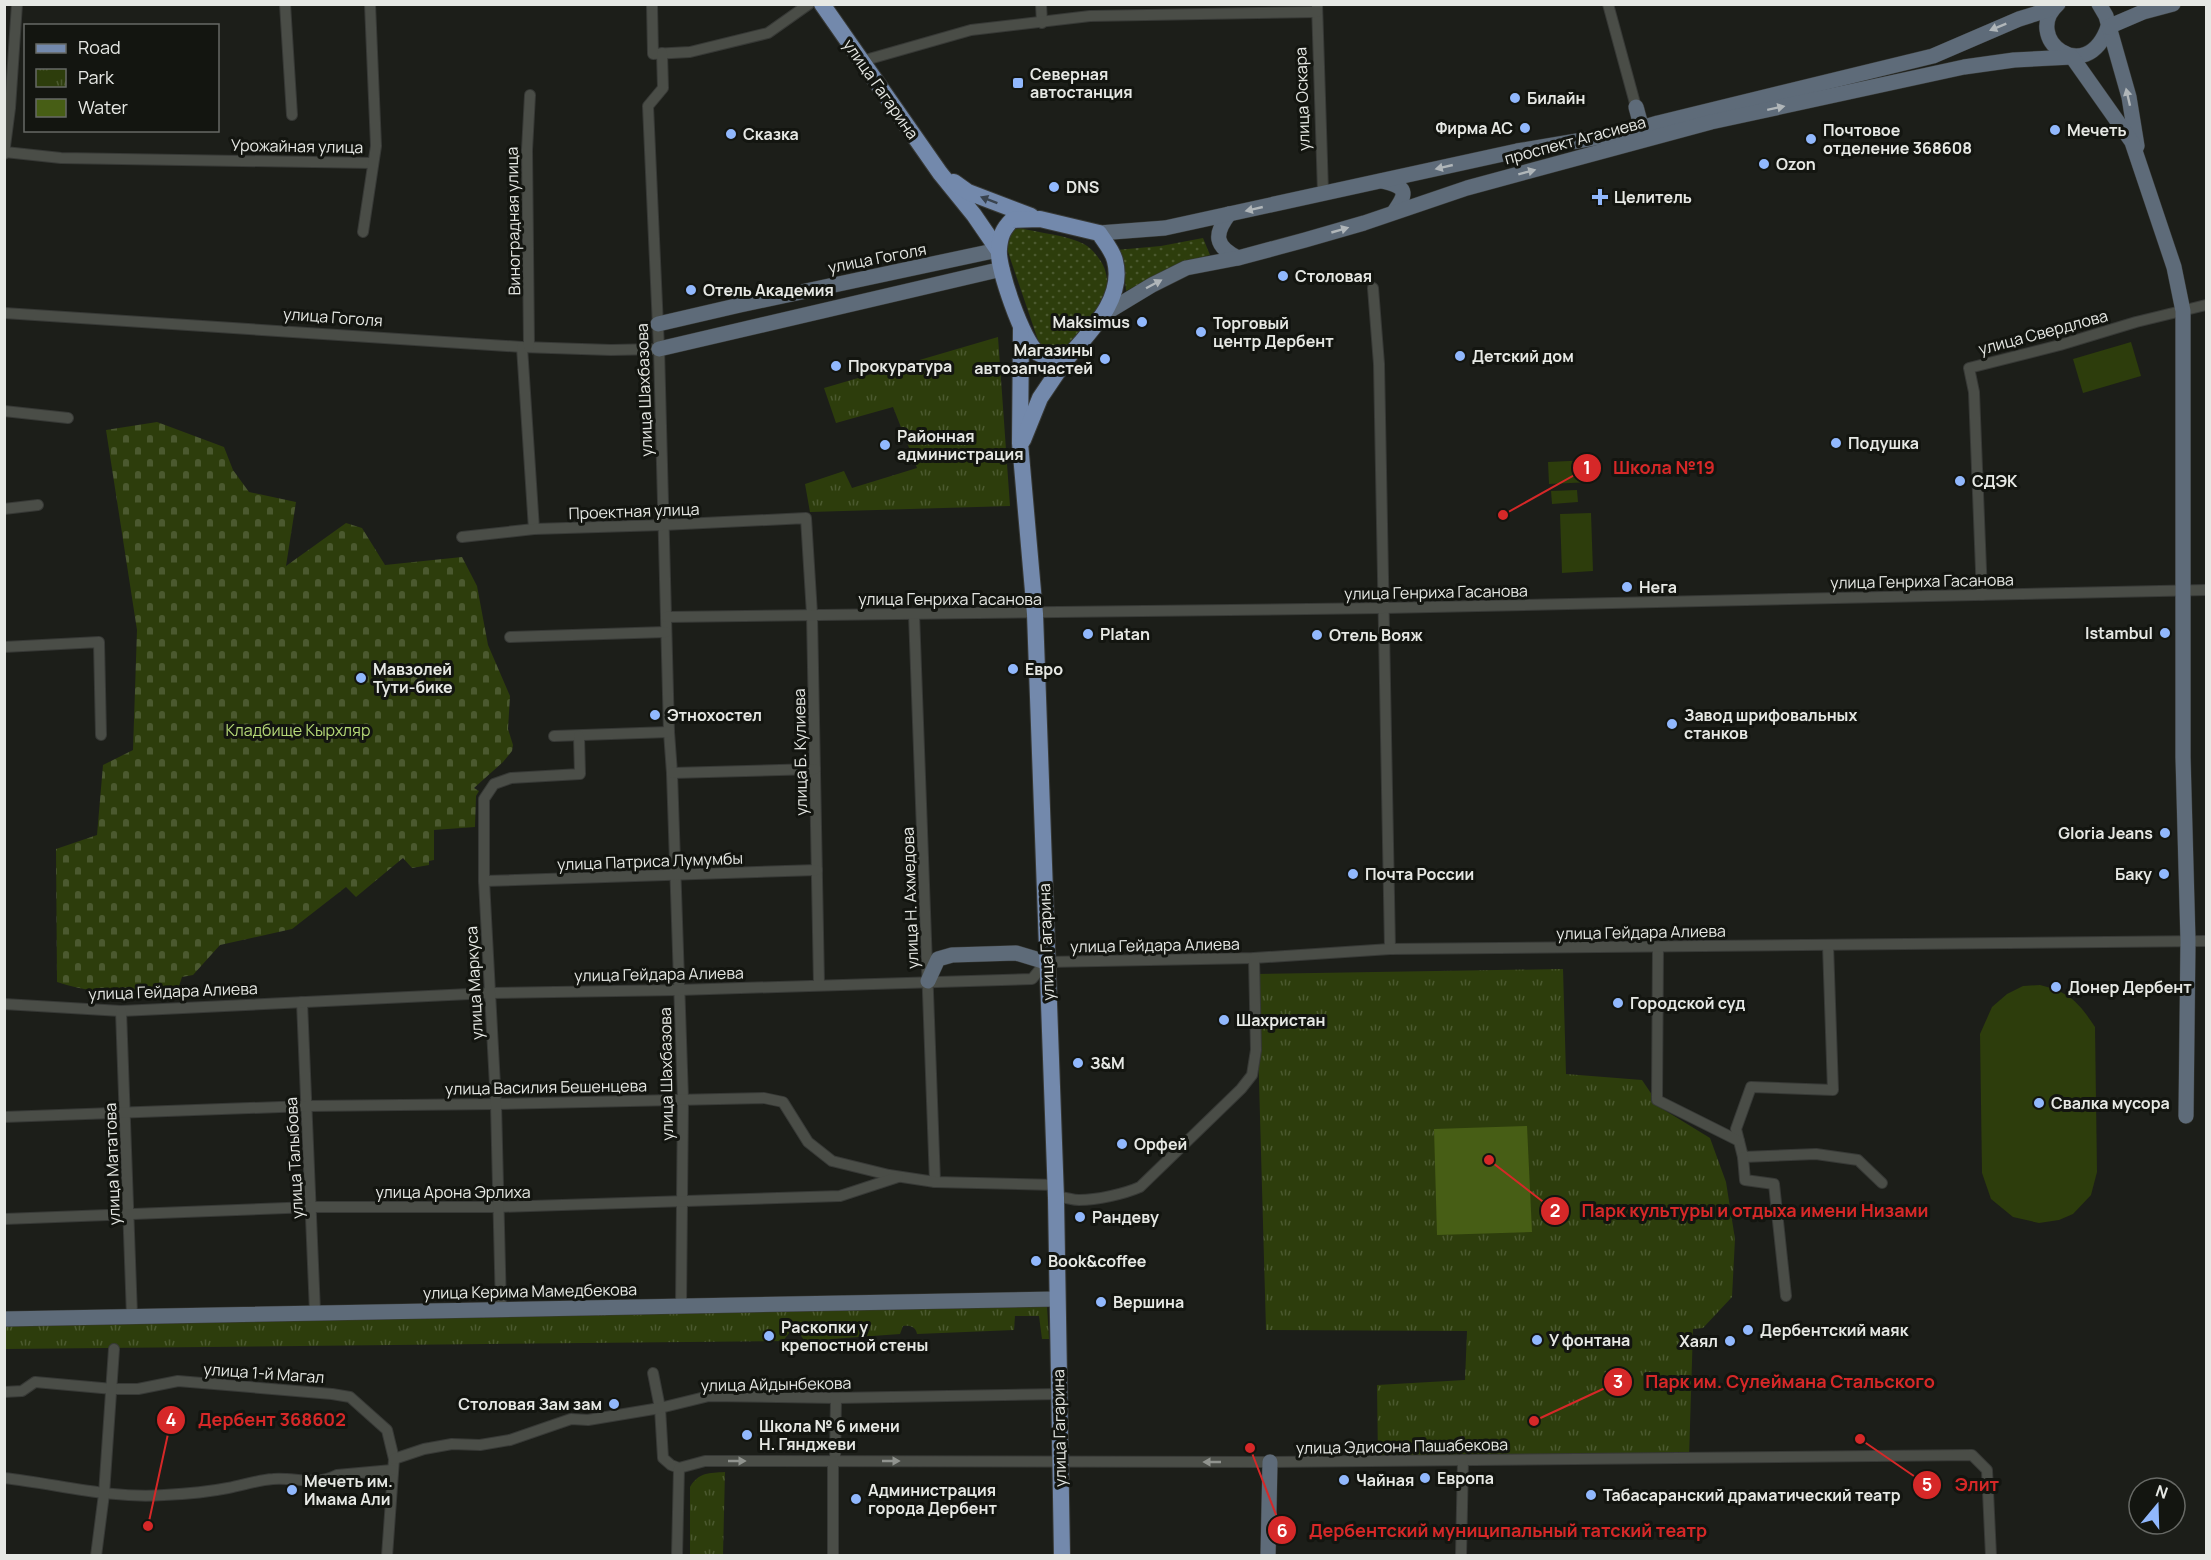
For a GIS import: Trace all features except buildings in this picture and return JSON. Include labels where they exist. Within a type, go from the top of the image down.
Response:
[{"type":"main road","name":"улица Гагарина","points":[[822,4],[940,173],[974,215],[998,250]]},
{"type":"main road","name":"улица Гагарина","points":[[940,173],[968,192],[1040,219]]},
{"type":"main road","points":[[1040,219],[1099,233],[1115,259],[1117,277],[1112,298],[1104,314],[1065,361],[1037,352],[1021,329],[1002,269],[998,250],[1002,230],[1012,220],[1040,219]]},
{"type":"main road","name":"улица Гагарина","points":[[1021,329],[1020,443],[1036,614]]},
{"type":"main road","name":"улица Гагарина","points":[[1059,1394],[1056,1192],[1036,614],[1022,444],[1040,398],[1065,361]]},
{"type":"main road","name":"улица Гагарина","points":[[1056,1192],[1063,1556]]},
{"type":"street","points":[[5,153],[7,108],[17,28],[17,4]]},
{"type":"street","points":[[285,4],[292,115]]},
{"type":"street","points":[[363,232],[376,146],[370,4]]},
{"type":"street","name":"улица Шахбазова","points":[[652,4],[663,88],[648,106],[659,349],[669,732],[676,876],[682,1099],[681,1306]]},
{"type":"street","points":[[658,53],[690,52],[768,33],[809,4]]},
{"type":"street","points":[[1041,4],[1042,23]]},
{"type":"street","points":[[1608,4],[1643,134]]},
{"type":"street","points":[[2056,6],[2047,27],[2049,39],[2061,53],[2072,57],[2085,55],[2093,50],[2103,41],[2108,27],[2143,12],[2173,4]]},
{"type":"street","points":[[2100,5],[2124,11],[2143,12]]},
{"type":"street","points":[[2100,5],[2106,16],[2129,97],[2143,175]]},
{"type":"street","name":"проспект Агасиева","points":[[1099,233],[1150,231],[1517,151],[1624,134],[1643,134],[1658,123],[1933,56],[2019,19],[2056,6]]},
{"type":"street","points":[[862,60],[971,30],[1090,16],[1317,8]]},
{"type":"street","name":"улица Оскара","points":[[1317,8],[1323,192]]},
{"type":"street","points":[[4,27],[17,28]]},
{"type":"street","points":[[2072,57],[2132,142],[2174,267],[2183,311],[2183,757],[2188,941],[2186,1116]]},
{"type":"street","name":"проспект Агасиева","points":[[1104,314],[1152,285],[1186,268],[1238,258],[1349,228],[1467,188],[1643,134],[1711,122],[1937,72],[1997,62],[2072,57]]},
{"type":"street","name":"Виноградная улица","points":[[530,95],[527,150],[526,347],[534,529]]},
{"type":"street","points":[[1636,107],[1647,118],[1658,123]]},
{"type":"street","points":[[1624,134],[1636,107]]},
{"type":"street","name":"Урожайная улица","points":[[5,153],[61,158],[372,163]]},
{"type":"street","points":[[1378,180],[1398,185],[1403,191],[1404,199],[1394,212]]},
{"type":"street","points":[[1229,214],[1219,228],[1219,240],[1226,252],[1238,258]]},
{"type":"street","name":"улица Гоголя","points":[[658,324],[998,250]]},
{"type":"street","points":[[659,349],[1002,269]]},
{"type":"street","points":[[1373,288],[1379,364],[1390,949]]},
{"type":"street","name":"улица Свердлова","points":[[1982,595],[1974,392],[1969,368],[2206,305]]},
{"type":"street","name":"улица Гоголя","points":[[4,313],[526,347],[659,349]]},
{"type":"street","points":[[4,411],[68,418]]},
{"type":"street","points":[[4,509],[38,505]]},
{"type":"street","name":"Проектная улица","points":[[462,537],[534,529],[806,518]]},
{"type":"street","name":"улица Б. Кулиева","points":[[806,518],[812,614],[819,985]]},
{"type":"street","name":"улица Генриха Гасанова","points":[[666,617],[1384,608],[2206,590]]},
{"type":"street","name":"улица Н. Ахмедова","points":[[914,614],[935,1182]]},
{"type":"street","points":[[510,637],[666,632]]},
{"type":"street","points":[[4,647],[99,642],[101,735]]},
{"type":"street","points":[[554,736],[669,732]]},
{"type":"street","name":"улица Маркуса","points":[[501,1309],[496,1104],[484,881],[484,799],[494,784],[511,778],[580,774],[579,736]]},
{"type":"street","points":[[672,773],[815,769]]},
{"type":"street","name":"улица Патриса Лумумбы","points":[[484,881],[817,870]]},
{"type":"street","name":"улица Гейдара Алиева","points":[[4,1004],[121,1011],[490,993],[679,990],[1032,979],[1047,962],[1254,958],[1390,949],[2206,941]]},
{"type":"street","points":[[1786,1296],[1774,1184],[1745,1180],[1743,1157],[1736,1129],[1751,1086],[1833,1090],[1828,945]]},
{"type":"street","points":[[1658,947],[1657,1100],[1739,1141]]},
{"type":"street","points":[[928,981],[938,959],[952,955],[1016,953],[1047,962]]},
{"type":"street","name":"улица Василия Бешенцева","points":[[4,1117],[307,1106],[764,1098],[783,1102],[808,1142],[832,1161],[935,1182],[1056,1192],[1078,1200],[1127,1193],[1140,1187],[1241,1089],[1252,1075],[1256,1050],[1254,958]]},
{"type":"street","name":"улица Талыбова","points":[[302,1002],[315,1312]]},
{"type":"street","name":"улица Мататова","points":[[121,1011],[132,1316]]},
{"type":"street","points":[[1743,1157],[1816,1154],[1858,1160],[1882,1183]]},
{"type":"street","name":"улица Арона Эрлиха","points":[[4,1219],[312,1207],[498,1207],[840,1196],[899,1176]]},
{"type":"street","name":"улица Керима Мамедбекова","points":[[4,1319],[1057,1299]]},
{"type":"street","points":[[96,1556],[104,1494],[114,1349]]},
{"type":"street","points":[[653,1373],[660,1408],[663,1458],[670,1465],[679,1468],[677,1556]]},
{"type":"street","name":"улица 1-й Магал","points":[[4,1392],[22,1391],[34,1382],[138,1389],[178,1381],[350,1397],[387,1430],[392,1465],[387,1556]]},
{"type":"street","name":"улица Айдынбекова","points":[[4,1478],[104,1494],[163,1495],[227,1488],[289,1477],[313,1481],[331,1478],[392,1465],[424,1449],[452,1444],[480,1445],[510,1440],[571,1419],[588,1420],[660,1408],[710,1396],[836,1398],[1059,1394]]},
{"type":"street","points":[[833,1556],[836,1398]]},
{"type":"street","name":"улица Эдисона Пашабекова","points":[[679,1468],[705,1461],[1270,1462],[1971,1455],[1987,1470],[1991,1556]]},
{"type":"street","points":[[1461,1556],[1463,1461]]},
{"type":"street","points":[[1268,1556],[1270,1462]]},
{"type":"green space","points":[[1020,228],[1061,236],[1084,244],[1098,257],[1106,273],[1107,286],[1098,312],[1079,334],[1058,352],[1040,346],[1006,245],[1013,230]]},
{"type":"green space","points":[[1203,238],[1210,255],[1184,262],[1126,291],[1124,268],[1116,250],[1161,246]]},
{"type":"green space","points":[[998,337],[1010,506],[810,512],[805,484],[844,471],[852,488],[917,468],[893,407],[836,423],[824,388]]},
{"type":"green space","points":[[2131,342],[2141,376],[2083,393],[2073,359]]},
{"type":"green space","name":"Кладбище Кырхляр","points":[[157,422],[224,447],[233,470],[249,492],[296,502],[286,566],[346,523],[362,528],[385,565],[462,557],[477,586],[488,645],[510,696],[508,729],[513,745],[512,751],[503,762],[474,788],[479,791],[476,796],[475,827],[434,830],[434,860],[429,861],[429,865],[412,868],[403,858],[356,897],[346,887],[292,929],[220,945],[193,975],[182,977],[177,992],[101,991],[57,982],[56,849],[97,835],[103,765],[133,750],[137,630],[106,430]]},
{"type":"green space","points":[[1590,460],[1592,482],[1549,484],[1548,462]]},
{"type":"green space","points":[[1577,490],[1578,502],[1552,504],[1551,491]]},
{"type":"green space","points":[[1591,513],[1593,571],[1562,573],[1560,514]]},
{"type":"green space","points":[[1563,969],[1566,1074],[1642,1080],[1661,1108],[1710,1138],[1726,1182],[1735,1239],[1732,1297],[1703,1328],[1693,1329],[1689,1458],[1378,1461],[1377,1385],[1465,1380],[1467,1331],[1266,1330],[1256,974]]},
{"type":"green space","name":"Свалка мусора","points":[[2040,985],[2059,991],[2073,1000],[2095,1027],[2097,1172],[2091,1195],[2073,1214],[2059,1220],[2039,1223],[2013,1217],[1991,1199],[1982,1173],[1980,1034],[1992,1007],[2007,994],[2023,986]]},
{"type":"green space","points":[[1047,1306],[1049,1339],[1042,1339],[1039,1316],[1015,1316],[1014,1330],[917,1334],[914,1328],[903,1326],[900,1334],[804,1341],[799,1334],[790,1332],[783,1341],[5,1349],[4,1325],[265,1320]]},
{"type":"green space","points":[[725,1472],[723,1555],[690,1555],[690,1487],[701,1476]]},
{"type":"water","points":[[1527,1126],[1532,1232],[1437,1235],[1434,1129]]},
{"type":"place","name":"Северная автостанция","points":[[1018,83]]},
{"type":"place","name":"Билайн","points":[[1515,98]]},
{"type":"place","name":"Фирма АС","points":[[1525,128]]},
{"type":"place","name":"Мечеть","points":[[2055,130]]},
{"type":"place","name":"Сказка","points":[[731,134]]},
{"type":"place","name":"Почтовое отделение 368608","points":[[1811,139]]},
{"type":"place","name":"Ozon","points":[[1764,164]]},
{"type":"place","name":"DNS","points":[[1054,187]]},
{"type":"place","name":"Целитель","points":[[1600,197]]},
{"type":"place","name":"Столовая","points":[[1283,276]]},
{"type":"place","name":"Отель Академия","points":[[691,290]]},
{"type":"place","name":"Maksimus","points":[[1142,322]]},
{"type":"place","name":"Торговый центр Дербент","points":[[1201,332]]},
{"type":"place","name":"Детский дом","points":[[1460,356]]},
{"type":"place","name":"Магазины автозапчастей","points":[[1105,359]]},
{"type":"place","name":"Прокуратура","points":[[836,366]]},
{"type":"place","name":"Подушка","points":[[1836,443]]},
{"type":"place","name":"Районная администрация","points":[[885,445]]},
{"type":"place","name":"СДЭК","points":[[1960,481]]},
{"type":"place","name":"Школа №19","points":[[1503,515]]},
{"type":"place","name":"Нега","points":[[1627,587]]},
{"type":"place","name":"Istambul","points":[[2165,633]]},
{"type":"place","name":"Platan","points":[[1088,634]]},
{"type":"place","name":"Отель Вояж","points":[[1317,635]]},
{"type":"place","name":"Евро","points":[[1013,669]]},
{"type":"place","name":"Мавзолей Тути-бике","points":[[361,678]]},
{"type":"place","name":"Этнохостел","points":[[655,715]]},
{"type":"place","name":"Завод шрифовальных станков","points":[[1672,724]]},
{"type":"place","name":"Gloria Jeans","points":[[2165,833]]},
{"type":"place","name":"Почта России","points":[[1353,874]]},
{"type":"place","name":"Баку","points":[[2164,874]]},
{"type":"place","name":"Донер Дербент","points":[[2056,987]]},
{"type":"place","name":"Городской суд","points":[[1618,1003]]},
{"type":"place","name":"Шахристан","points":[[1224,1020]]},
{"type":"place","name":"З&М","points":[[1078,1063]]},
{"type":"place","name":"Свалка мусора","points":[[2039,1103]]},
{"type":"place","name":"Орфей","points":[[1122,1144]]},
{"type":"place","name":"Парк культуры и отдыха имени Низами","points":[[1489,1160]]},
{"type":"place","name":"Рандеву","points":[[1080,1217]]},
{"type":"place","name":"Book&coffee","points":[[1036,1261]]},
{"type":"place","name":"Вершина","points":[[1101,1302]]},
{"type":"place","name":"Дербентский маяк","points":[[1748,1330]]},
{"type":"place","name":"Раскопки у крепостной стены","points":[[769,1336]]},
{"type":"place","name":"У фонтана","points":[[1537,1340]]},
{"type":"place","name":"Хаял","points":[[1730,1341]]},
{"type":"place","name":"Столовая Зам зам","points":[[614,1404]]},
{"type":"place","name":"Парк им. Сулеймана Стальского","points":[[1534,1421]]},
{"type":"place","name":"Школа № 6 имени Н. Гянджеви","points":[[747,1435]]},
{"type":"place","name":"Элит","points":[[1860,1439]]},
{"type":"place","name":"Дербентский муниципальный татский театр","points":[[1250,1448]]},
{"type":"place","name":"Европа","points":[[1425,1478]]},
{"type":"place","name":"Чайная","points":[[1344,1480]]},
{"type":"place","name":"Мечеть им. Имама Али","points":[[292,1490]]},
{"type":"place","name":"Табасаранский драматический театр","points":[[1591,1495]]},
{"type":"place","name":"Администрация города Дербент","points":[[856,1499]]},
{"type":"place","name":"Дербент 368602","points":[[148,1526]]}]
